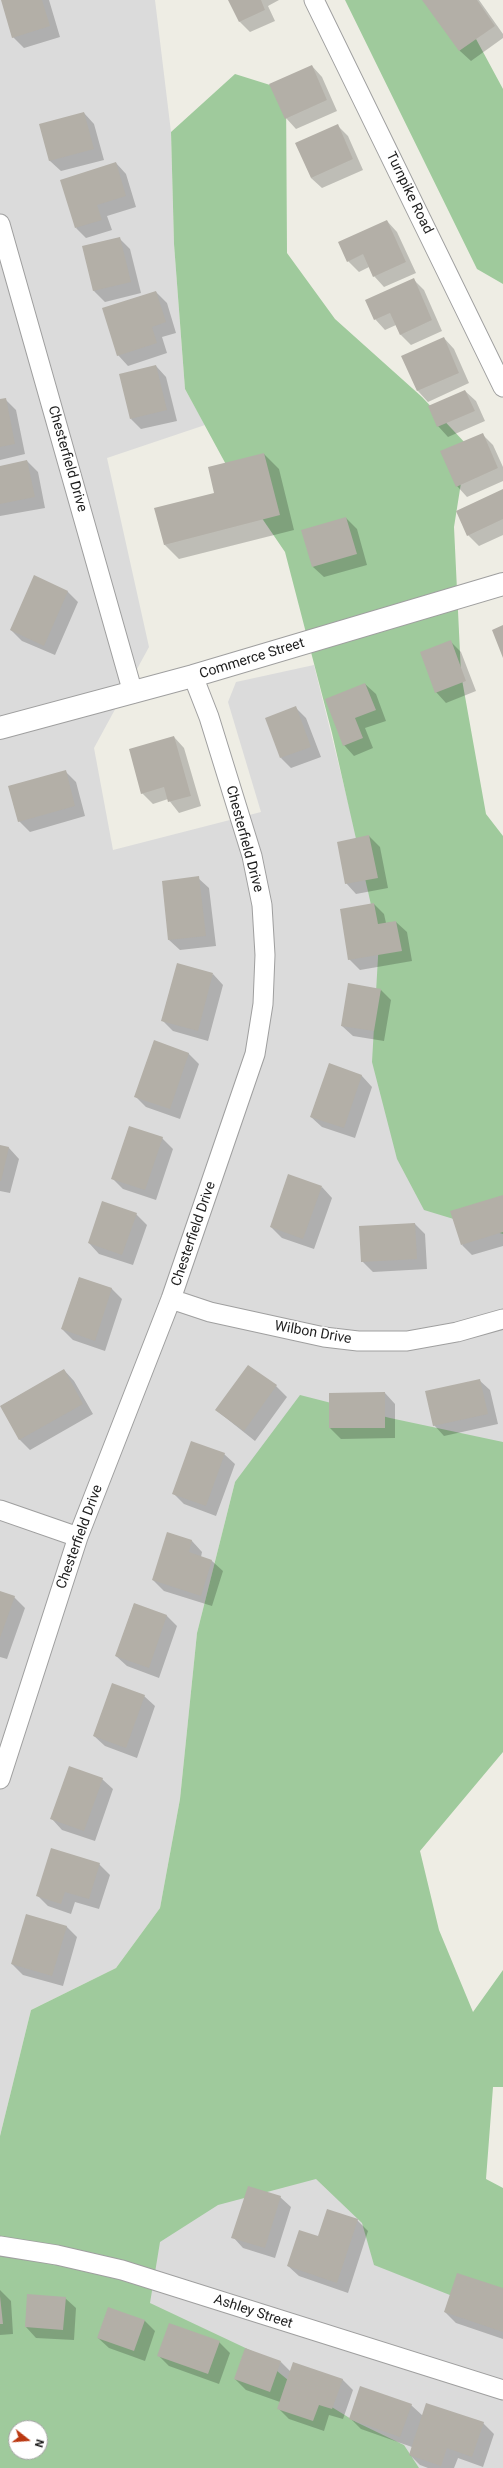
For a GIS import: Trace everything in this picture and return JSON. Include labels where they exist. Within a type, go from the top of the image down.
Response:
[{"type":"street","name":"Turnpike Road","points":[[314,0],[503,387]]},
{"type":"street","name":"Chesterfield Drive","points":[[0,224],[133,693]]},
{"type":"street","name":"Commerce Street","points":[[0,728],[193,676],[503,584]]},
{"type":"street","name":"Chesterfield Drive","points":[[0,1779],[78,1537],[172,1299],[254,1054],[263,1004],[265,955],[262,905],[252,856],[209,716],[193,676]]},
{"type":"street","name":"Wilbon Drive","points":[[172,1299],[225,1315],[324,1337],[358,1341],[407,1341],[457,1332],[503,1319]]},
{"type":"street","points":[[0,1510],[78,1537]]},
{"type":"street","name":"Ashley Street","points":[[0,2246],[57,2254],[122,2270],[503,2390]]},
{"type":"shaded area","points":[[0,0],[155,0],[171,132],[174,244],[185,389],[205,425],[107,458],[149,647],[94,748],[113,850],[261,812],[228,702],[236,682],[314,665],[350,810],[503,936],[503,1447],[235,1482],[197,1633],[180,1799],[160,1908],[116,1968],[31,2010],[0,2136]]},
{"type":"shaded area","points":[[0,2148],[503,2188],[503,2468],[66,2468],[40,2460],[48,2460],[48,2420],[8,2420],[8,2450],[0,2448]]},
{"type":"green space","points":[[345,0],[455,0],[503,89],[503,284],[477,269]]},
{"type":"green space","points":[[235,74],[286,90],[287,253],[335,319],[422,397],[467,445],[454,527],[461,674],[486,814],[503,836],[503,1234],[424,1210],[397,1159],[372,1062],[379,940],[332,733],[285,552],[229,470],[185,389],[174,244],[171,132]]},
{"type":"green space","points":[[300,1395],[390,1418],[503,1442],[503,1752],[420,1851],[439,1930],[473,2012],[503,1970],[503,2087],[493,2087],[486,2179],[503,2188],[503,2316],[374,2265],[362,2223],[316,2179],[218,2205],[160,2242],[150,2303],[254,2352],[288,2380],[356,2422],[404,2445],[419,2468],[0,2468],[0,2136],[31,2010],[116,1968],[160,1908],[180,1799],[197,1633],[235,1482]]},
{"type":"building","points":[[1,0],[42,0],[50,26],[12,38]]},
{"type":"building","points":[[228,0],[261,0],[265,10],[239,22]]},
{"type":"building","points":[[422,0],[477,0],[495,26],[459,51]]},
{"type":"building","points":[[312,65],[327,100],[285,119],[269,84]]},
{"type":"building","points":[[84,112],[94,149],[49,161],[39,124]]},
{"type":"building","points":[[338,124],[353,159],[311,178],[295,143]]},
{"type":"building","points":[[116,162],[126,196],[97,205],[102,220],[75,228],[60,180]]},
{"type":"building","points":[[387,220],[406,262],[373,277],[363,254],[347,262],[338,242]]},
{"type":"building","points":[[120,237],[131,282],[93,291],[82,246]]},
{"type":"building","points":[[414,278],[432,320],[400,335],[390,313],[374,320],[365,300]]},
{"type":"building","points":[[156,291],[166,322],[152,327],[157,343],[117,356],[102,308]]},
{"type":"building","points":[[444,337],[459,373],[417,391],[401,356]]},
{"type":"building","points":[[156,365],[167,410],[130,419],[119,374]]},
{"type":"building","points":[[465,390],[475,411],[437,427],[428,406]]},
{"type":"building","points":[[6,398],[15,444],[0,447],[0,399]]},
{"type":"building","points":[[483,433],[498,468],[456,487],[440,451]]},
{"type":"building","points":[[264,453],[280,515],[164,545],[154,508],[214,493],[208,467]]},
{"type":"building","points":[[27,460],[35,497],[0,504],[0,466]]},
{"type":"building","points":[[503,489],[503,519],[467,536],[456,511]]},
{"type":"building","points":[[346,517],[357,554],[312,567],[301,530]]},
{"type":"building","points":[[34,575],[68,591],[44,646],[10,630]]},
{"type":"building","points":[[503,625],[503,658],[492,630]]},
{"type":"building","points":[[451,640],[466,681],[435,693],[420,652]]},
{"type":"building","points":[[365,683],[376,710],[355,718],[363,738],[343,746],[325,699]]},
{"type":"building","points":[[296,706],[311,747],[280,758],[265,718]]},
{"type":"building","points":[[174,736],[191,796],[168,802],[164,787],[141,794],[129,749]]},
{"type":"building","points":[[66,770],[75,806],[18,822],[8,786]]},
{"type":"building","points":[[369,835],[378,878],[345,884],[337,842]]},
{"type":"building","points":[[199,876],[206,936],[168,940],[162,881]]},
{"type":"building","points":[[374,903],[378,924],[396,921],[402,951],[348,960],[340,909]]},
{"type":"building","points":[[177,963],[213,973],[198,1031],[161,1021]]},
{"type":"building","points":[[348,983],[381,989],[374,1031],[341,1026]]},
{"type":"building","points":[[154,1040],[189,1053],[170,1109],[134,1097]]},
{"type":"building","points":[[329,1063],[362,1075],[344,1128],[310,1117]]},
{"type":"building","points":[[129,1126],[163,1137],[145,1190],[111,1179]]},
{"type":"building","points":[[0,1145],[9,1147],[1,1181],[0,1181]]},
{"type":"building","points":[[288,1174],[322,1186],[303,1239],[270,1227]]},
{"type":"building","points":[[503,1195],[503,1232],[461,1245],[450,1211]]},
{"type":"building","points":[[102,1201],[137,1213],[122,1255],[88,1243]]},
{"type":"building","points":[[415,1223],[417,1259],[361,1262],[359,1226]]},
{"type":"building","points":[[79,1277],[112,1288],[95,1341],[61,1329]]},
{"type":"building","points":[[248,1365],[277,1385],[244,1431],[215,1410]]},
{"type":"building","points":[[64,1369],[83,1404],[19,1440],[0,1406]]},
{"type":"building","points":[[480,1379],[488,1414],[433,1426],[425,1391]]},
{"type":"building","points":[[385,1392],[385,1428],[329,1428],[329,1393]]},
{"type":"building","points":[[191,1441],[225,1453],[206,1506],[172,1494]]},
{"type":"building","points":[[167,1532],[192,1540],[189,1552],[212,1560],[201,1596],[152,1580]]},
{"type":"building","points":[[0,1591],[15,1596],[0,1638]]},
{"type":"building","points":[[134,1603],[167,1615],[149,1668],[115,1656]]},
{"type":"building","points":[[112,1683],[145,1695],[126,1748],[93,1736]]},
{"type":"building","points":[[69,1766],[103,1778],[84,1831],[50,1819]]},
{"type":"building","points":[[51,1848],[100,1863],[89,1899],[65,1892],[61,1904],[36,1896]]},
{"type":"building","points":[[26,1914],[67,1926],[52,1976],[11,1964]]},
{"type":"building","points":[[248,2186],[281,2196],[265,2248],[231,2238]]},
{"type":"building","points":[[327,2209],[358,2219],[337,2283],[287,2266],[299,2230],[318,2236]]},
{"type":"building","points":[[457,2273],[503,2288],[503,2332],[444,2312]]},
{"type":"building","points":[[27,2294],[66,2297],[63,2330],[25,2327]]},
{"type":"building","points":[[0,2296],[3,2324],[0,2324]]},
{"type":"building","points":[[108,2307],[145,2320],[134,2351],[97,2338]]},
{"type":"building","points":[[169,2323],[220,2341],[208,2374],[157,2356]]},
{"type":"building","points":[[245,2348],[281,2361],[270,2392],[234,2379]]},
{"type":"building","points":[[293,2362],[343,2379],[332,2409],[319,2405],[313,2421],[277,2409]]},
{"type":"building","points":[[360,2386],[412,2404],[400,2437],[349,2419]]},
{"type":"building","points":[[426,2403],[484,2422],[472,2457],[447,2448],[441,2466],[409,2455]]}]
